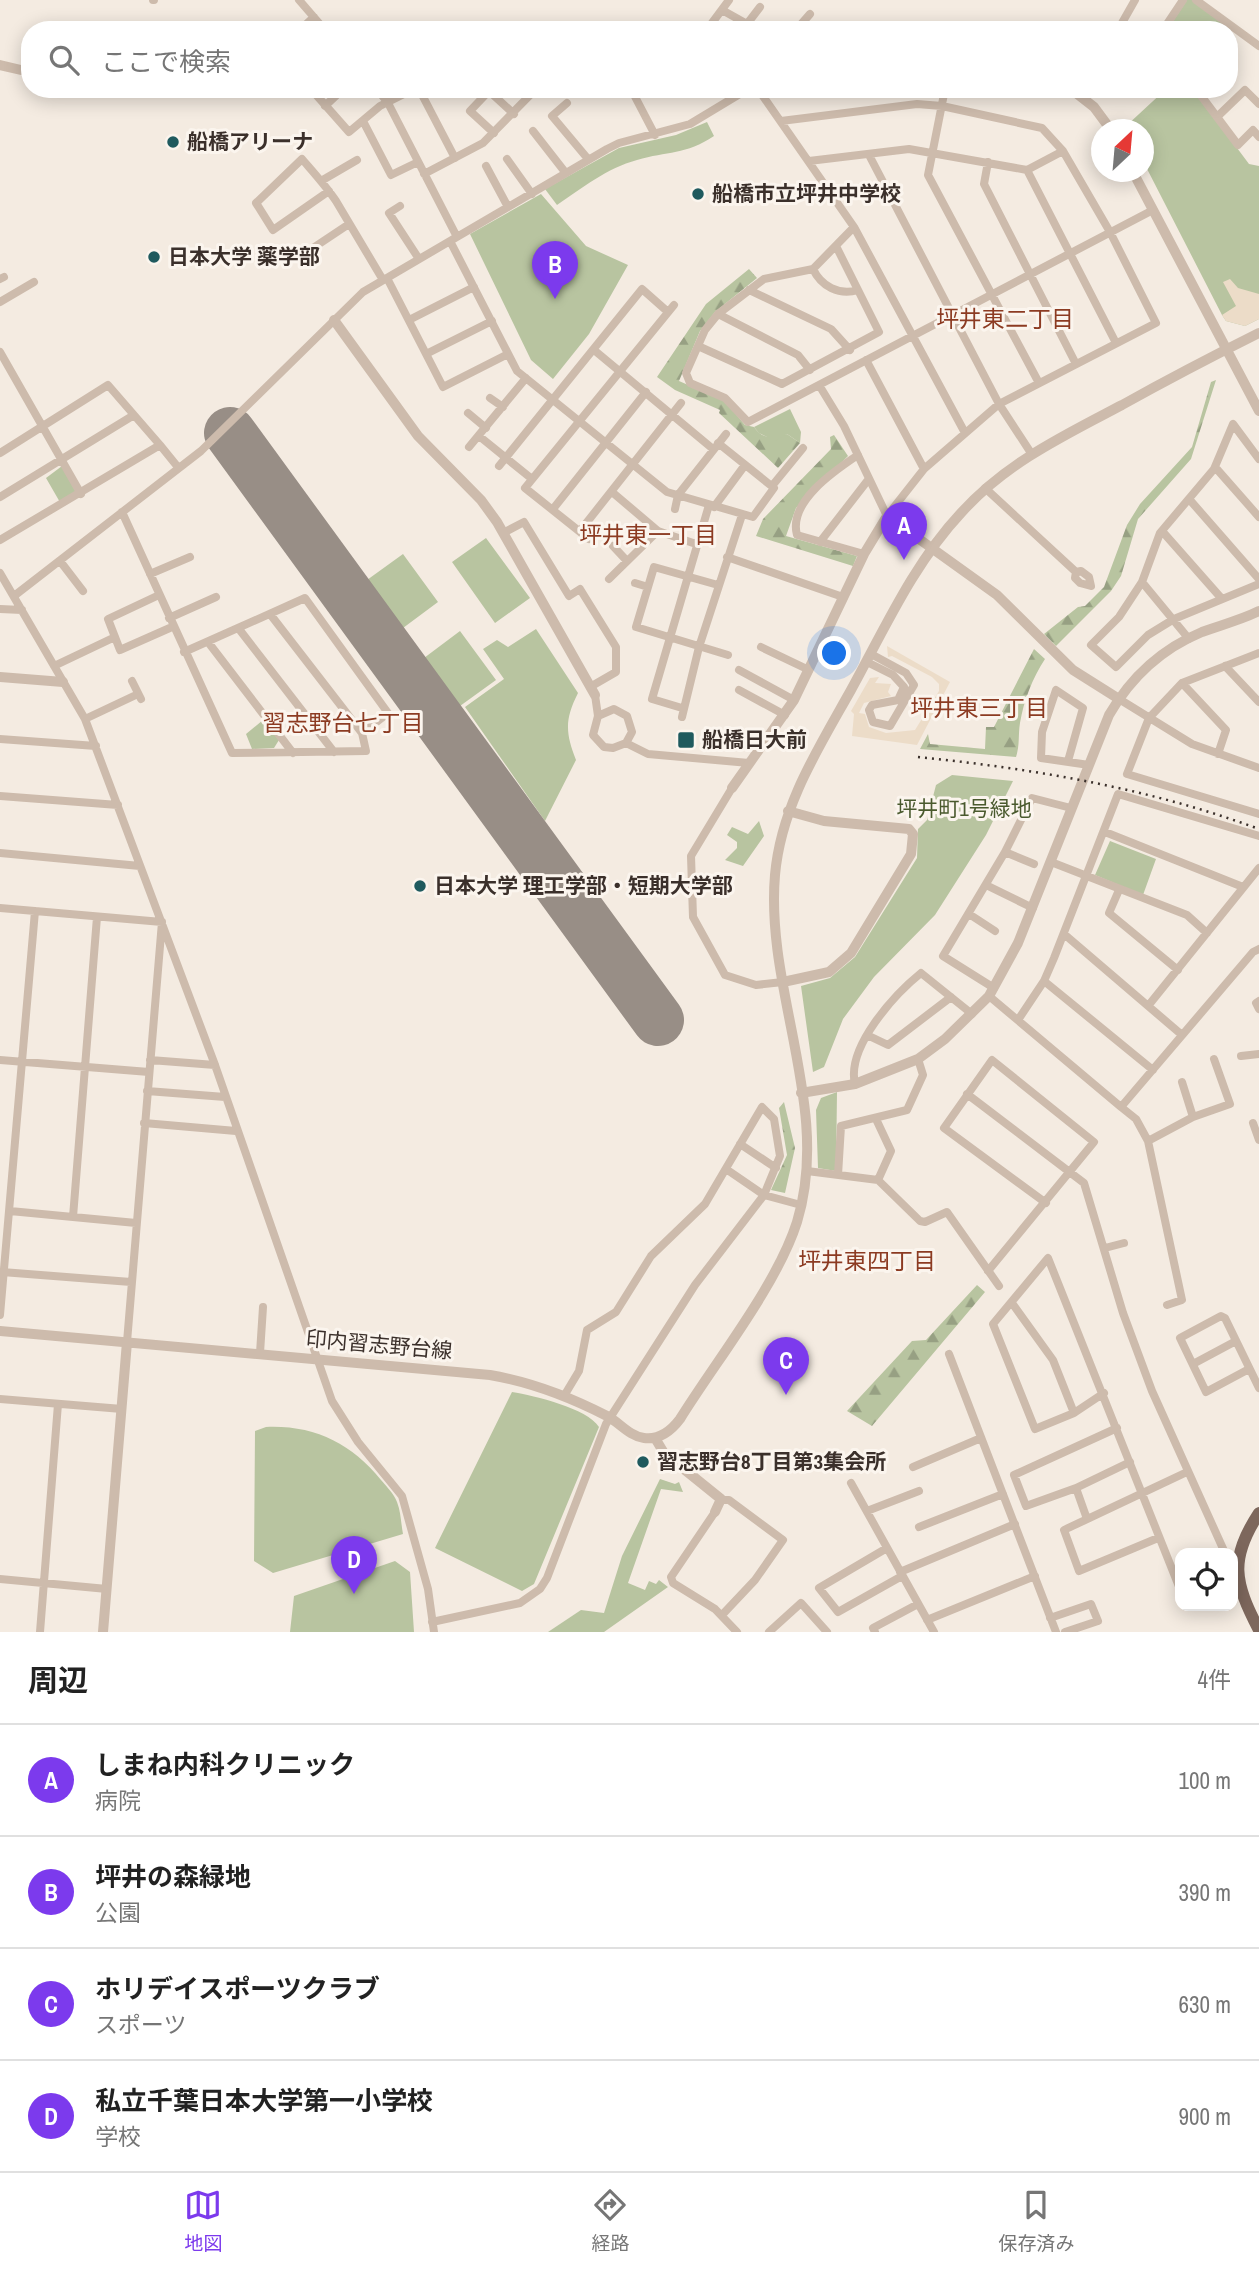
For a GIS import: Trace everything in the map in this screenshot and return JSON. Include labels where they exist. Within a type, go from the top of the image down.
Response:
[{"type":"main road","points":[[1238,1548],[1259,1513]]},
{"type":"main road","points":[[1238,1582],[1241,1594],[1259,1630]]},
{"type":"street","points":[[299,0],[317,21]]},
{"type":"street","points":[[714,21],[729,0]]},
{"type":"street","points":[[1169,21],[1183,0]]},
{"type":"street","points":[[1196,0],[1226,21]]},
{"type":"street","points":[[1124,21],[1131,2]]},
{"type":"street","points":[[749,21],[760,7]]},
{"type":"street","points":[[722,10],[742,21]]},
{"type":"street","points":[[804,21],[810,14]]},
{"type":"street","points":[[310,21],[314,17]]},
{"type":"street","points":[[1238,29],[1258,43]]},
{"type":"street","points":[[0,65],[21,70]]},
{"type":"street","points":[[1238,97],[1245,90],[1259,104]]},
{"type":"street","points":[[318,98],[349,132],[398,98]]},
{"type":"street","points":[[325,106],[333,98]]},
{"type":"street","points":[[384,98],[424,174],[474,287],[517,371],[667,492],[742,515],[753,517],[774,488],[772,486],[803,448]]},
{"type":"street","points":[[421,98],[455,158]]},
{"type":"street","points":[[482,98],[470,111],[494,133]]},
{"type":"street","points":[[497,98],[514,114]]},
{"type":"street","points":[[424,174],[483,143],[514,114],[524,98]]},
{"type":"street","points":[[636,98],[655,135]]},
{"type":"street","points":[[14,596],[201,451],[363,292],[588,159],[619,143],[690,124],[733,98]]},
{"type":"street","points":[[764,98],[855,227],[964,431]]},
{"type":"street","points":[[943,98],[928,176],[990,296],[1040,383]]},
{"type":"street","points":[[1083,98],[1101,119]]},
{"type":"street","points":[[1204,98],[1238,145],[1253,130],[1259,136]]},
{"type":"street","points":[[1219,116],[1237,98]]},
{"type":"street","points":[[567,103],[552,116],[588,159]]},
{"type":"street","points":[[781,121],[917,104],[942,106],[1042,128],[1063,151],[1110,232],[1156,323],[999,404],[964,431],[924,469],[887,516],[864,554],[794,700],[732,788],[691,856],[693,917],[724,975],[756,985],[829,972],[851,953],[911,854],[913,834],[909,829],[824,821],[788,811]]},
{"type":"street","points":[[363,121],[391,176],[418,162]]},
{"type":"street","points":[[533,131],[565,172]]},
{"type":"street","points":[[808,161],[909,149],[1027,170],[1063,151]]},
{"type":"street","points":[[869,155],[999,404],[1031,453]]},
{"type":"street","points":[[329,191],[273,230],[256,202],[302,159],[329,191],[385,279],[443,387],[508,354]]},
{"type":"street","points":[[507,159],[532,194]]},
{"type":"street","points":[[321,181],[357,160]]},
{"type":"street","points":[[988,162],[984,184],[1076,364]]},
{"type":"street","points":[[486,166],[508,207]]},
{"type":"street","points":[[1027,170],[1116,343]]},
{"type":"street","points":[[1138,182],[1259,411]]},
{"type":"street","points":[[400,206],[389,214],[419,259]]},
{"type":"street","points":[[855,227],[813,269],[764,279],[718,314],[698,346],[686,373],[690,383],[725,398],[748,422],[1153,210]]},
{"type":"street","points":[[313,248],[349,224]]},
{"type":"street","points":[[698,346],[782,384],[880,332],[836,247]]},
{"type":"street","points":[[813,269],[818,279],[831,288],[843,292],[858,290]]},
{"type":"street","points":[[0,302],[34,282]]},
{"type":"street","points":[[409,320],[474,287]]},
{"type":"street","points":[[499,466],[642,289],[668,312]]},
{"type":"street","points":[[750,290],[831,329],[850,350]]},
{"type":"street","points":[[589,539],[525,488],[674,304]]},
{"type":"street","points":[[718,314],[798,355],[810,370]]},
{"type":"street","points":[[334,320],[418,436],[481,500],[503,533],[592,691],[606,710]]},
{"type":"street","points":[[426,354],[492,321]]},
{"type":"street","points":[[654,1438],[669,1430],[680,1419],[771,1276],[792,1236],[801,1205],[807,1171],[807,1141],[775,934],[774,893],[779,848],[788,811],[810,762],[932,548],[985,488],[1031,453],[1259,332]]},
{"type":"street","points":[[594,349],[672,414],[772,486]]},
{"type":"street","points":[[0,352],[40,427],[81,494]]},
{"type":"street","points":[[866,360],[924,469]]},
{"type":"street","points":[[469,447],[526,378]]},
{"type":"street","points":[[0,453],[108,385],[177,466]]},
{"type":"street","points":[[819,385],[858,455],[887,516],[997,595],[1062,660],[1119,699],[1192,744],[1259,768]]},
{"type":"street","points":[[553,509],[646,392]]},
{"type":"street","points":[[490,398],[503,407]]},
{"type":"street","points":[[580,531],[681,402]]},
{"type":"street","points":[[468,413],[486,428]]},
{"type":"street","points":[[0,497],[134,415]]},
{"type":"street","points":[[1189,499],[1259,582],[1174,620],[1148,635],[1116,667],[1091,645],[1119,617],[1142,582],[1162,531],[1215,467],[1233,424],[1259,459]]},
{"type":"street","points":[[675,509],[678,495],[726,434]]},
{"type":"street","points":[[479,436],[532,479]]},
{"type":"street","points":[[0,540],[160,445]]},
{"type":"street","points":[[858,455],[834,471],[798,511],[794,524],[797,535],[864,554]]},
{"type":"street","points":[[742,515],[699,647],[682,713],[652,699],[696,544],[711,506],[745,465]]},
{"type":"street","points":[[1215,467],[1259,517]]},
{"type":"street","points":[[820,542],[868,480]]},
{"type":"street","points":[[985,488],[1076,572]]},
{"type":"street","points":[[612,492],[658,531],[696,544]]},
{"type":"street","points":[[122,512],[232,753],[366,751],[367,742],[362,733],[271,614]]},
{"type":"street","points":[[503,533],[524,522],[569,596],[580,589],[616,647],[616,672],[592,691]]},
{"type":"street","points":[[609,579],[658,531]]},
{"type":"street","points":[[1162,531],[1222,599]]},
{"type":"street","points":[[613,546],[627,561]]},
{"type":"street","points":[[727,556],[843,597]]},
{"type":"street","points":[[150,573],[190,557]]},
{"type":"street","points":[[60,561],[83,591]]},
{"type":"street","points":[[719,585],[654,567],[636,627],[728,655]]},
{"type":"street","points":[[0,573],[85,719],[215,1065],[332,1401],[358,1442],[402,1496],[428,1589],[434,1632]]},
{"type":"street","points":[[1142,582],[1189,639]]},
{"type":"street","points":[[635,583],[648,587]]},
{"type":"street","points":[[159,595],[108,619],[120,650],[216,597]]},
{"type":"street","points":[[184,652],[305,598],[388,713],[362,733]]},
{"type":"street","points":[[0,609],[22,610]]},
{"type":"street","points":[[801,1093],[855,1084],[918,1059],[972,1014],[991,992],[1033,908],[1071,808],[1119,699],[1154,660],[1189,639],[1258,615]]},
{"type":"street","points":[[239,629],[334,752]]},
{"type":"street","points":[[54,666],[115,637]]},
{"type":"street","points":[[208,642],[293,753]]},
{"type":"street","points":[[761,647],[809,670]]},
{"type":"street","points":[[1259,653],[1182,683],[1149,718],[1127,774],[1259,814]]},
{"type":"street","points":[[869,658],[906,673],[914,685],[890,726],[873,722],[869,710],[878,703],[898,700],[904,687],[893,675],[869,658]]},
{"type":"street","points":[[1225,666],[1259,702]]},
{"type":"street","points":[[739,670],[794,700]]},
{"type":"street","points":[[0,677],[63,682]]},
{"type":"street","points":[[85,719],[139,696],[132,681]]},
{"type":"street","points":[[1182,683],[1226,730],[1218,754]]},
{"type":"street","points":[[1068,761],[1083,708],[1056,690],[1042,732],[1041,758],[1089,765]]},
{"type":"street","points":[[592,691],[598,716]]},
{"type":"street","points":[[739,691],[785,715]]},
{"type":"street","points":[[606,710],[621,712],[631,722],[632,732],[626,743],[614,748],[604,747],[596,741],[593,727],[598,716],[606,710]]},
{"type":"street","points":[[0,739],[96,746]]},
{"type":"street","points":[[626,743],[648,754],[749,763]]},
{"type":"street","points":[[1018,1020],[1044,981],[1118,794],[1259,836]]},
{"type":"street","points":[[0,796],[118,806]]},
{"type":"street","points":[[1071,808],[1032,797],[1005,852],[943,956],[991,992],[1018,1020],[1136,1119],[1148,1141],[1182,1300],[1167,1306]]},
{"type":"street","points":[[1105,832],[1243,887]]},
{"type":"street","points":[[1005,852],[1034,864]]},
{"type":"street","points":[[0,853],[140,866]]},
{"type":"street","points":[[1051,862],[1187,915],[1207,933]]},
{"type":"street","points":[[1147,1006],[1259,868]]},
{"type":"street","points":[[986,885],[1033,908]]},
{"type":"street","points":[[1119,890],[1109,913],[1178,970]]},
{"type":"street","points":[[0,908],[162,922]]},
{"type":"street","points":[[0,1315],[35,911]]},
{"type":"street","points":[[968,914],[995,931]]},
{"type":"street","points":[[73,1217],[97,917]]},
{"type":"street","points":[[103,1632],[162,922]]},
{"type":"street","points":[[1064,934],[1182,1035]]},
{"type":"street","points":[[1121,1107],[1253,951],[1259,949]]},
{"type":"street","points":[[855,1084],[852,1073],[867,1035],[898,992],[921,973],[972,1014]]},
{"type":"street","points":[[1044,981],[1153,1070]]},
{"type":"street","points":[[867,1035],[888,1045],[951,998]]},
{"type":"street","points":[[1259,1001],[1259,1009]]},
{"type":"street","points":[[1241,1056],[1259,1054]]},
{"type":"street","points":[[838,1175],[841,1126],[907,1110],[923,1076],[918,1059]]},
{"type":"street","points":[[1148,1141],[1193,1117],[1230,1104],[1214,1059]]},
{"type":"street","points":[[0,1060],[149,1072]]},
{"type":"street","points":[[150,1060],[215,1065]]},
{"type":"street","points":[[988,1271],[1045,1203],[1094,1142],[992,1060],[944,1128],[1045,1203]]},
{"type":"street","points":[[1182,1082],[1193,1117]]},
{"type":"street","points":[[147,1091],[225,1097]]},
{"type":"street","points":[[967,1094],[1084,1183],[1123,1313],[1187,1472],[1227,1548]]},
{"type":"street","points":[[432,1622],[520,1603],[540,1589],[556,1559],[610,1418],[695,1285],[764,1195],[780,1156],[774,1119],[766,1108],[762,1107],[705,1204],[651,1256],[616,1312],[587,1330],[579,1371],[565,1396]]},
{"type":"street","points":[[876,1119],[891,1151],[878,1180]]},
{"type":"street","points":[[144,1123],[236,1131]]},
{"type":"street","points":[[1254,1123],[1259,1139]]},
{"type":"street","points":[[740,1144],[776,1168]]},
{"type":"street","points":[[726,1169],[764,1195],[801,1205]]},
{"type":"street","points":[[807,1171],[878,1180],[920,1221],[925,1222],[941,1212],[947,1212],[999,1286]]},
{"type":"street","points":[[10,1211],[136,1223]]},
{"type":"street","points":[[1105,1248],[1124,1243]]},
{"type":"street","points":[[1104,1393],[1074,1413],[1035,1429],[993,1324],[1048,1258],[1104,1393],[1175,1577]]},
{"type":"street","points":[[2,1272],[131,1282]]},
{"type":"street","points":[[1012,1303],[1053,1360],[1074,1413]]},
{"type":"street","points":[[260,1353],[262,1307]]},
{"type":"street","points":[[1249,1368],[1206,1392],[1180,1338],[1221,1316],[1225,1318],[1259,1388]]},
{"type":"street","name":"印内習志野台線","points":[[0,1331],[490,1375],[525,1382],[565,1396],[610,1418],[638,1437],[654,1438],[664,1453],[719,1498]]},
{"type":"street","points":[[1193,1364],[1236,1341]]},
{"type":"street","points":[[949,1354],[1056,1632]]},
{"type":"street","points":[[0,1399],[122,1409]]},
{"type":"street","points":[[40,1632],[58,1404]]},
{"type":"street","points":[[1117,1429],[1014,1475],[1026,1506],[1076,1488],[1130,1462]]},
{"type":"street","points":[[913,1467],[981,1438]]},
{"type":"street","points":[[1158,1538],[1079,1571],[1063,1530],[1187,1472]]},
{"type":"street","points":[[851,1483],[934,1632]]},
{"type":"street","points":[[1076,1488],[1087,1519]]},
{"type":"street","points":[[867,1511],[919,1490]]},
{"type":"street","points":[[919,1527],[1003,1494]]},
{"type":"street","points":[[722,1615],[755,1580],[783,1540],[729,1500],[719,1498],[715,1511],[671,1577],[673,1583],[722,1615],[737,1632]]},
{"type":"street","points":[[887,1548],[819,1588],[838,1612],[901,1574],[1015,1524]]},
{"type":"street","points":[[927,1620],[1035,1576]]},
{"type":"street","points":[[0,1579],[107,1589]]},
{"type":"street","points":[[769,1632],[779,1629],[801,1603],[827,1632]]},
{"type":"street","points":[[875,1632],[873,1628],[918,1604]]},
{"type":"street","points":[[1050,1618],[1091,1604],[1098,1620],[1066,1632]]},
{"type":"green space","points":[[1187,0],[1192,0],[1221,21],[1173,21]]},
{"type":"green space","points":[[1156,98],[1200,98],[1249,164],[1259,166],[1259,319],[1245,326],[1226,321],[1154,182],[1154,119],[1134,119]]},
{"type":"green space","points":[[707,122],[714,136],[704,142],[685,150],[637,160],[615,168],[557,205],[545,189],[619,148],[676,135]]},
{"type":"green space","points":[[541,194],[586,246],[628,265],[589,334],[553,379],[531,360],[470,234]]},
{"type":"green space","points":[[749,269],[757,278],[715,312],[700,331],[679,381],[725,401],[745,425],[754,427],[761,434],[773,437],[787,434],[800,443],[778,468],[719,413],[720,410],[675,390],[657,377],[706,304]]},
{"type":"green space","points":[[1216,380],[1191,459],[1138,519],[1121,576],[1111,591],[1056,646],[1044,634],[1078,607],[1085,606],[1104,587],[1127,525],[1140,504],[1192,447],[1211,382]]},
{"type":"green space","points":[[790,409],[801,432],[800,443],[787,434],[775,441],[759,433],[754,427]]},
{"type":"green space","points":[[834,435],[848,456],[796,508],[786,536],[857,556],[853,566],[756,536],[763,519],[831,449],[830,437]]},
{"type":"green space","points":[[62,466],[78,494],[61,504],[46,478]]},
{"type":"green space","points":[[486,538],[530,598],[495,623],[452,562]]},
{"type":"green space","points":[[403,554],[438,602],[403,628],[367,580]]},
{"type":"green space","points":[[536,629],[578,693],[568,726],[576,760],[545,821],[465,707],[504,679],[483,649],[497,640],[508,647]]},
{"type":"green space","points":[[460,631],[496,680],[460,706],[424,658]]},
{"type":"green space","points":[[1034,649],[1045,659],[1032,682],[1024,706],[1016,757],[920,749],[928,734],[930,744],[985,749],[986,727],[994,727]]},
{"type":"green space","points":[[263,720],[279,740],[274,748],[252,749],[246,734]]},
{"type":"green space","name":"坪井町1号緑地","points":[[952,775],[1013,781],[986,835],[935,915],[874,977],[843,1019],[824,1067],[813,1072],[801,986],[830,978],[855,957],[917,858],[918,829],[927,820],[936,785]]},
{"type":"green space","points":[[759,821],[764,836],[743,866],[725,860],[737,848],[737,842],[727,835],[732,827],[748,834]]},
{"type":"green space","points":[[1110,841],[1156,859],[1143,895],[1095,875]]},
{"type":"green space","points":[[837,1092],[836,1171],[818,1168],[816,1110],[821,1098]]},
{"type":"green space","points":[[784,1102],[795,1148],[785,1193],[771,1190],[787,1155],[779,1108]]},
{"type":"green space","points":[[977,1285],[985,1292],[872,1426],[847,1411],[912,1341],[926,1340]]},
{"type":"green space","points":[[512,1392],[572,1409],[593,1420],[599,1427],[534,1584],[522,1591],[435,1548]]},
{"type":"green space","points":[[266,1427],[316,1433],[344,1446],[357,1456],[394,1496],[403,1534],[273,1573],[254,1561],[255,1431]]},
{"type":"green space","points":[[660,1479],[675,1484],[679,1482],[683,1492],[661,1489],[628,1583],[645,1590],[649,1581],[656,1584],[659,1580],[668,1587],[604,1632],[548,1632],[581,1610],[604,1613],[622,1556]]},
{"type":"green space","points":[[395,1561],[410,1572],[414,1632],[290,1632],[294,1596]]},
{"type":"shaded area","points":[[1230,279],[1238,288],[1259,294],[1259,319],[1245,326],[1226,321],[1222,315],[1236,306],[1223,282]]},
{"type":"shaded area","points":[[887,646],[950,682],[917,745],[852,736],[854,714],[851,711],[870,678],[879,677],[875,683],[891,684],[888,692],[891,696],[864,703],[859,713],[865,714],[869,727],[886,733],[915,730],[939,691],[939,684],[932,677],[892,656],[888,657]]},
{"type":"runway","points":[[230,433],[658,1020]]},
{"type":"railway","points":[[918,757],[1091,782],[1175,802],[1259,829]]},
{"type":"place","name":"船橋アリーナ","points":[[173,142]]},
{"type":"place","name":"船橋市立坪井中学校","points":[[698,194]]},
{"type":"place","name":"日本大学 薬学部","points":[[154,257]]},
{"type":"place","name":"坪井の森緑地","points":[[555,299]]},
{"type":"place","name":"しまね内科クリニック","points":[[904,560]]},
{"type":"place","name":"船橋日大前","points":[[686,740]]},
{"type":"place","name":"日本大学 理工学部・短期大学部","points":[[420,886]]},
{"type":"place","name":"ホリデイスポーツクラブ","points":[[786,1395]]},
{"type":"place","name":"習志野台8丁目第3集会所","points":[[643,1462]]},
{"type":"place","name":"私立千葉日本大学第一小学校","points":[[354,1594]]},
{"type":"district","name":"坪井東二丁目","points":[[1005,319]]},
{"type":"district","name":"坪井東一丁目","points":[[648,535]]},
{"type":"district","name":"坪井東三丁目","points":[[979,708]]},
{"type":"district","name":"習志野台七丁目","points":[[343,723]]},
{"type":"district","name":"坪井東四丁目","points":[[867,1261]]}]
